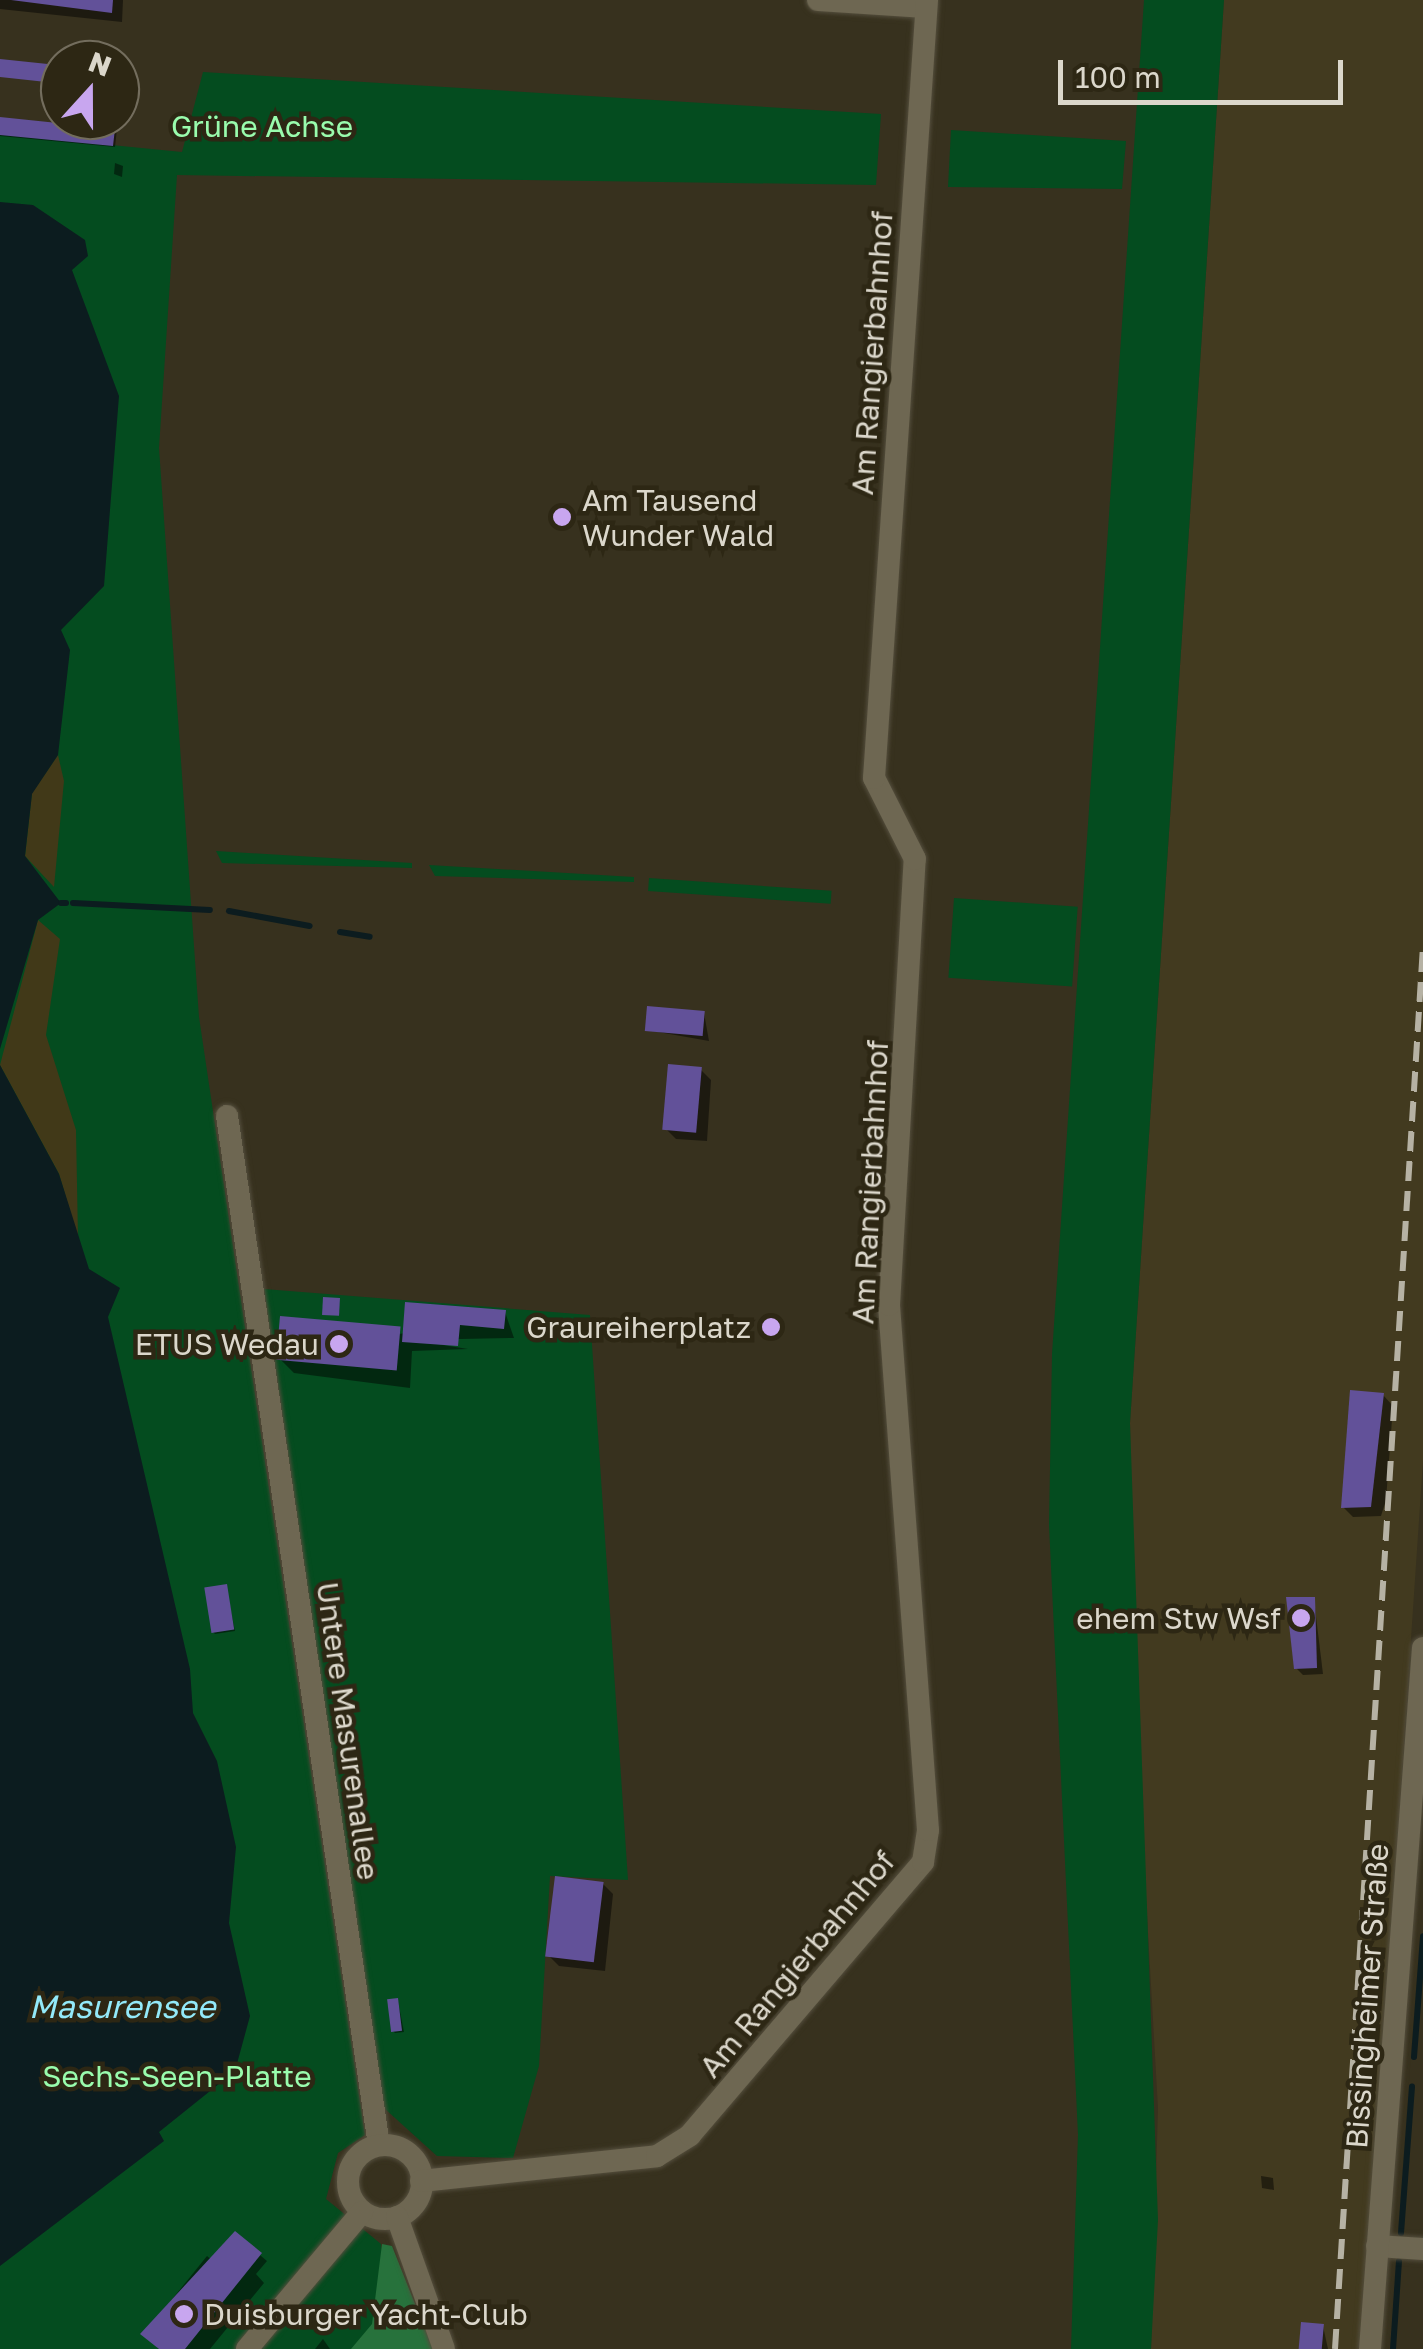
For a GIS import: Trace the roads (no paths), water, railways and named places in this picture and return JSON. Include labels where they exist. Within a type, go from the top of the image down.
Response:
[{"type":"street","points":[[818,0],[927,4]]},
{"type":"street","name":"Am Rangierbahnhof","points":[[422,2181],[657,2156],[690,2135],[922,1862],[928,1830],[889,1305],[915,859],[874,778],[927,4]]},
{"type":"street","name":"Untere Masurenallee","points":[[227,1116],[379,2146]]},
{"type":"street","name":"Bissingheimer Straße","points":[[1370,2349],[1423,1648]]},
{"type":"street","points":[[379,2146],[408,2154],[422,2181],[415,2203],[396,2217],[362,2212],[348,2176],[379,2146]]},
{"type":"street","points":[[247,2349],[362,2212]]},
{"type":"street","points":[[396,2217],[444,2349]]},
{"type":"street","points":[[1377,2246],[1423,2250]]},
{"type":"water","points":[[0,202],[33,205],[85,240],[88,256],[72,270],[119,396],[104,586],[61,630],[70,650],[58,755],[32,794],[25,856],[61,903],[38,920],[0,1049]]},
{"type":"water","name":"Masurensee","points":[[0,1065],[59,1174],[89,1269],[120,1288],[108,1317],[190,1669],[193,1713],[217,1761],[236,1847],[229,1923],[250,2016],[235,2071],[159,2132],[164,2141],[0,2266]]},
{"type":"waterway","points":[[61,903],[66,903]]},
{"type":"waterway","points":[[73,903],[210,910]]},
{"type":"waterway","points":[[229,911],[310,926]]},
{"type":"waterway","points":[[340,932],[370,937]]},
{"type":"waterway","points":[[1414,2057],[1423,1936]]},
{"type":"waterway","points":[[1401,2233],[1412,2086]]},
{"type":"waterway","points":[[1393,2349],[1399,2261]]},
{"type":"railway","points":[[1335,2349],[1423,945]]},
{"type":"place","name":"Am Tausend Wunder Wald","points":[[562,517]]},
{"type":"place","name":"Graureiherplatz","points":[[771,1327]]},
{"type":"place","name":"ETUS Wedau","points":[[339,1344]]},
{"type":"place","name":"ehem Stw Wsf","points":[[1301,1618]]},
{"type":"place","name":"Duisburger Yacht-Club","points":[[184,2314]]},
{"type":"park label","name":"Grüne Achse","points":[[262,126]]},
{"type":"park label","name":"Sechs-Seen-Platte","points":[[177,2076]]}]
